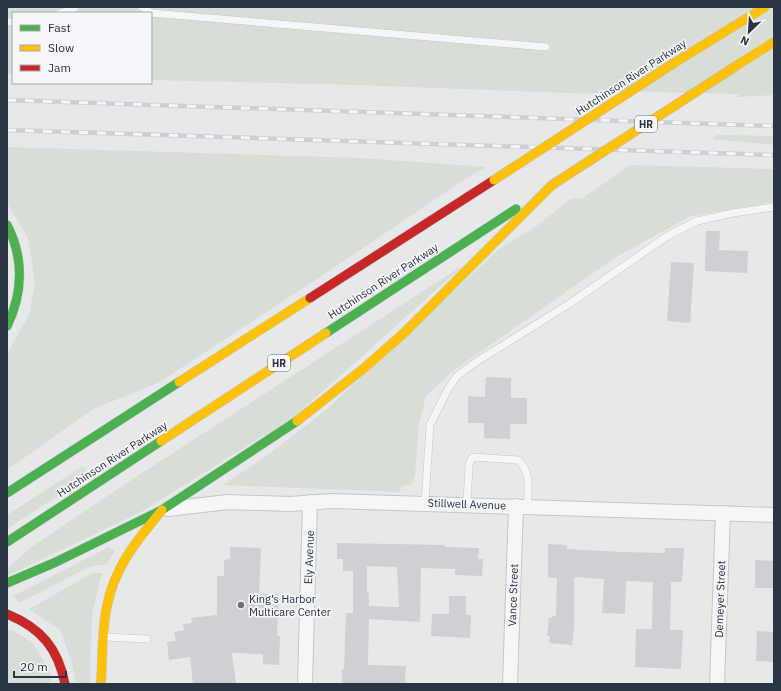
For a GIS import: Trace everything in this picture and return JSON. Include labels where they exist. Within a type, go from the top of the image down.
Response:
[{"type":"main road","name":"Hutchinson River Parkway","points":[[7,493],[674,63],[765,7]]},
{"type":"main road","name":"Hutchinson River Parkway","points":[[7,542],[552,185],[774,42]]},
{"type":"main road","points":[[7,583],[56,562],[162,510],[297,421],[363,369],[415,323],[552,185]]},
{"type":"main road","points":[[7,225],[13,237],[18,255],[20,277],[16,304],[7,326]]},
{"type":"main road","points":[[101,684],[106,609],[114,581],[126,558],[162,510]]},
{"type":"main road","points":[[7,614],[30,625],[50,643],[57,653],[62,667],[65,684]]},
{"type":"street","name":"Stillwell Avenue","points":[[162,510],[228,502],[290,504],[332,501],[467,504],[774,515]]},
{"type":"street","name":"Ely Avenue","points":[[305,684],[310,502]]},
{"type":"street","name":"Vance Street","points":[[510,684],[522,506]]},
{"type":"street","name":"Demeyer Street","points":[[717,684],[722,513]]},
{"type":"lane","points":[[65,12],[72,10],[75,7]]},
{"type":"lane","points":[[152,13],[546,47]]},
{"type":"lane","points":[[425,503],[430,425],[448,389],[457,376],[476,362],[569,304],[670,235],[697,221],[732,212],[774,207]]},
{"type":"lane","points":[[467,504],[469,466],[473,457],[518,460],[523,464],[527,471],[529,482],[522,506]]},
{"type":"lane","points":[[103,637],[147,639]]},
{"type":"shaded area","points":[[7,7],[774,7],[774,95],[736,97],[740,94],[602,91],[597,94],[358,85],[152,80],[152,12],[12,12],[12,75],[7,75]]},
{"type":"shaded area","points":[[717,135],[774,136],[774,145],[712,139]]},
{"type":"shaded area","points":[[7,147],[361,158],[486,167],[470,176],[314,281],[158,383],[93,409],[7,470],[7,354],[29,315],[35,282],[28,238],[7,203]]},
{"type":"shaded area","points":[[630,165],[774,169],[774,202],[691,216],[616,257],[453,371],[426,396],[419,423],[415,475],[411,485],[401,486],[400,492],[223,485],[265,457],[325,411],[499,249],[535,227],[571,199],[583,198]]},
{"type":"shaded area","points":[[465,264],[294,417],[141,512],[7,576],[7,569],[30,548],[136,477]]},
{"type":"shaded area","points":[[83,466],[89,475],[7,529],[7,515]]},
{"type":"shaded area","points":[[109,547],[115,551],[107,564],[91,566],[19,603],[13,596]]},
{"type":"shaded area","points":[[93,573],[103,573],[92,614],[90,684],[76,684],[71,660],[60,630],[29,609]]},
{"type":"shaded area","points":[[12,630],[33,643],[51,674],[51,684],[7,684],[7,631]]},
{"type":"building","points":[[706,231],[720,231],[719,250],[748,251],[747,273],[705,271]]},
{"type":"building","points":[[671,262],[694,263],[690,323],[667,321]]},
{"type":"building","points":[[486,377],[511,378],[511,398],[527,398],[527,424],[510,424],[510,439],[484,438],[484,423],[468,423],[468,396],[485,397]]},
{"type":"building","points":[[337,543],[445,545],[445,547],[479,548],[478,559],[483,559],[482,576],[455,575],[455,569],[421,568],[420,622],[369,619],[368,665],[406,666],[405,684],[342,684],[346,613],[353,613],[353,571],[343,571],[343,559],[337,559]],"holes":[[[367,566],[397,567],[399,607],[369,606],[369,593],[367,593]]]},
{"type":"building","points":[[548,544],[567,545],[567,549],[623,552],[665,553],[665,548],[684,548],[682,582],[671,582],[670,630],[683,630],[681,669],[635,667],[636,629],[652,629],[653,582],[626,581],[625,614],[602,613],[604,579],[574,577],[574,628],[572,645],[549,643],[550,636],[547,636],[549,618],[556,616],[557,578],[548,578]]},
{"type":"building","name":"King’s Harbor Multicare Center","points":[[230,547],[261,548],[259,594],[279,594],[277,636],[280,636],[279,665],[263,664],[263,654],[232,653],[236,684],[193,684],[190,657],[169,660],[167,642],[176,641],[174,632],[184,630],[183,624],[192,623],[191,618],[217,615],[217,576],[224,576],[224,560],[230,559]]},
{"type":"building","points":[[755,560],[774,561],[774,588],[755,588]]},
{"type":"building","points":[[449,596],[466,596],[466,615],[471,615],[470,638],[431,636],[432,614],[449,614]]},
{"type":"building","points":[[757,631],[774,632],[774,662],[756,661]]},
{"type":"railway","points":[[7,100],[774,126]]},
{"type":"railway","points":[[7,130],[774,155]]},
{"type":"traffic: fast","points":[[326,333],[516,209]]},
{"type":"traffic: fast","points":[[7,225],[13,237],[19,263],[19,288],[7,326]]},
{"type":"traffic: fast","points":[[7,493],[179,382]]},
{"type":"traffic: fast","points":[[7,583],[56,562],[162,510],[297,421]]},
{"type":"traffic: fast","points":[[7,542],[161,441]]},
{"type":"traffic: slow","points":[[674,63],[765,7]]},
{"type":"traffic: slow","points":[[739,64],[774,42]]},
{"type":"traffic: slow","points":[[494,180],[674,63]]},
{"type":"traffic: slow","points":[[552,185],[739,64]]},
{"type":"traffic: slow","points":[[297,421],[363,369],[404,333],[552,185]]},
{"type":"traffic: slow","points":[[179,382],[310,298]]},
{"type":"traffic: slow","points":[[161,441],[326,333]]},
{"type":"traffic: slow","points":[[101,684],[104,627],[108,599],[112,586],[127,556],[162,510]]},
{"type":"traffic: jam","points":[[310,298],[494,180]]},
{"type":"traffic: jam","points":[[7,614],[29,626],[46,641],[58,660],[65,684]]},
{"type":"place","name":"King’s Harbor Multicare Center","points":[[241,605]]}]
